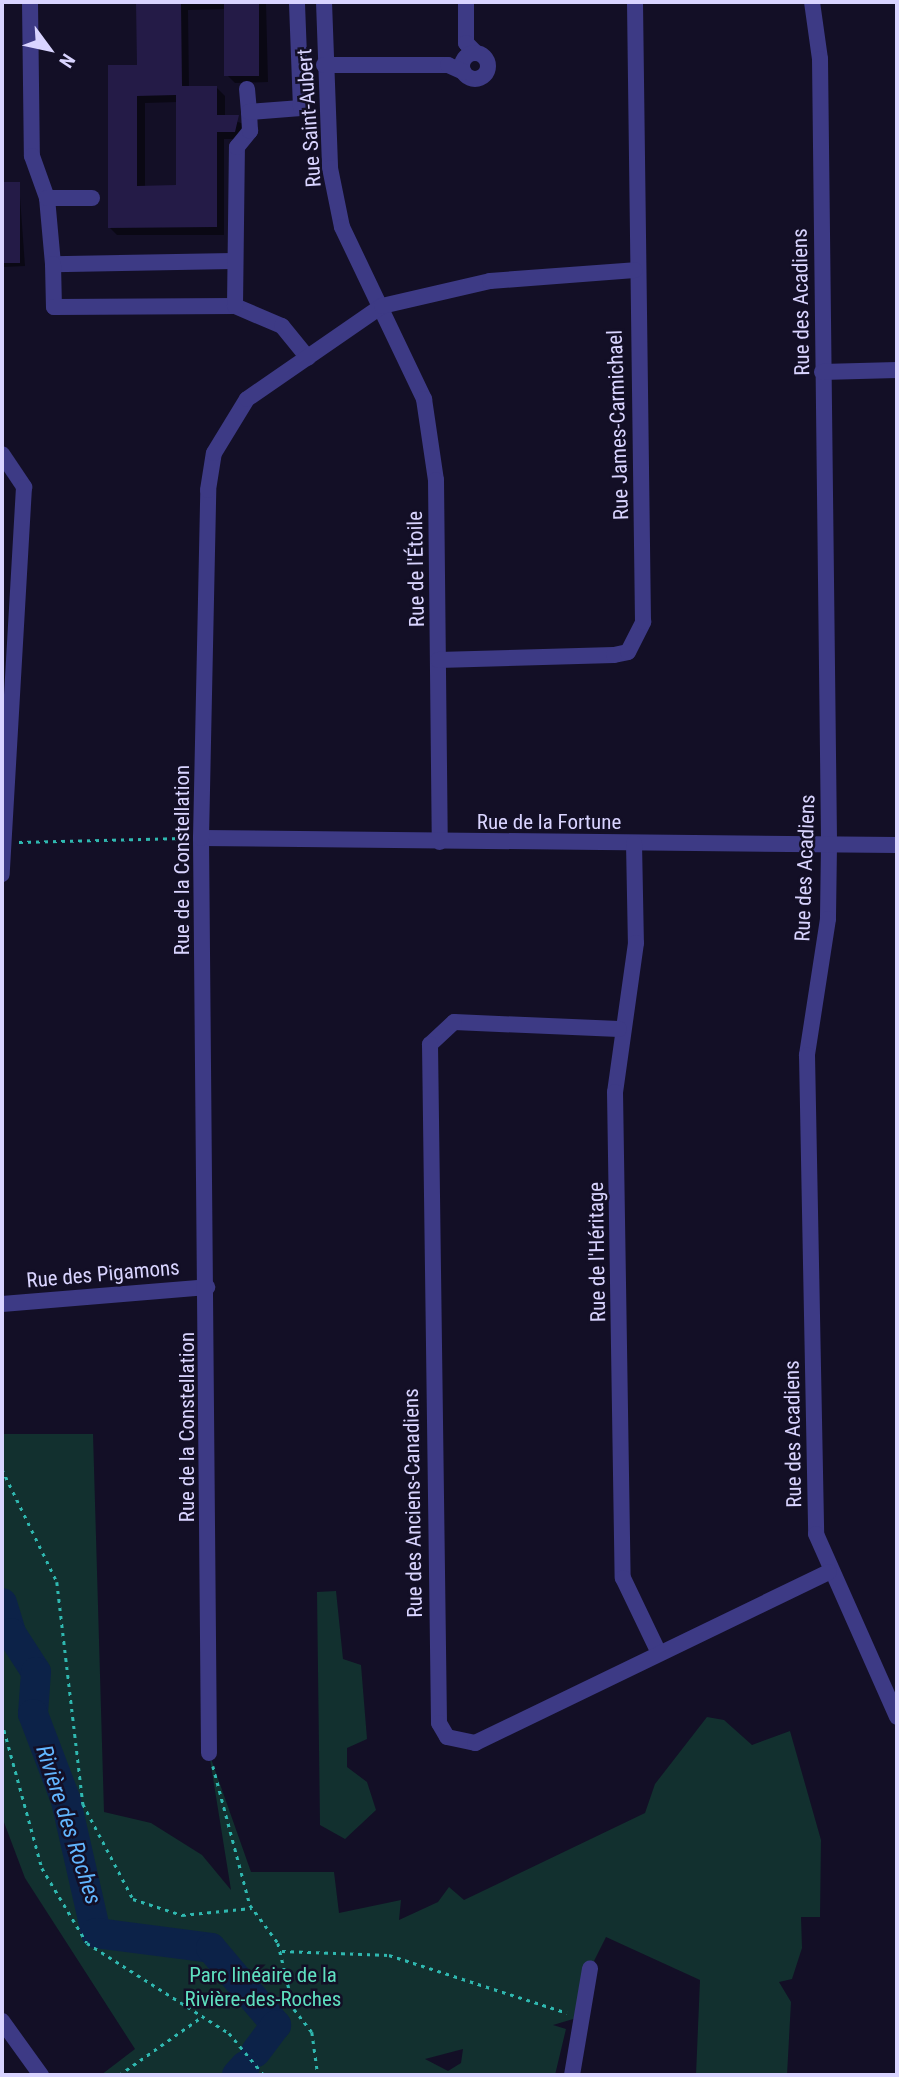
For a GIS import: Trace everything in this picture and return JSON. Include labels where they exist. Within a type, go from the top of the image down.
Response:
[{"type":"street","points":[[30,2],[32,156],[47,198],[54,307],[235,306],[282,326],[308,358]]},
{"type":"street","points":[[249,112],[301,108],[298,2]]},
{"type":"street","name":"Rue Saint-Aubert","points":[[324,2],[324,65],[330,168],[342,227],[382,306]]},
{"type":"street","points":[[324,65],[448,65],[464,72],[464,60],[476,53],[466,43],[466,2]]},
{"type":"street","name":"Rue James-Carmichael","points":[[438,660],[614,655],[637,640],[644,602],[635,270],[635,2]]},
{"type":"street","name":"Rue des Acadiens","points":[[813,2],[820,59],[829,845],[828,919],[807,1055],[816,1534],[829,1572],[896,1709]]},
{"type":"street","points":[[235,306],[233,261],[237,147],[250,131],[247,89]]},
{"type":"street","points":[[47,198],[92,198]]},
{"type":"street","points":[[53,264],[233,261]]},
{"type":"street","name":"Rue de la Constellation","points":[[209,1753],[201,838],[214,453],[247,399],[382,306],[490,281],[635,270]]},
{"type":"street","name":"Rue de l'Étoile","points":[[382,306],[424,399],[436,480],[440,842]]},
{"type":"street","points":[[822,372],[897,370]]},
{"type":"street","points":[[2,454],[24,487],[8,843],[2,874]]},
{"type":"street","name":"Rue de la Fortune","points":[[201,838],[897,845]]},
{"type":"street","name":"Rue de l'Héritage","points":[[634,843],[636,943],[619,1029],[623,1578],[659,1653]]},
{"type":"street","name":"Rue des Anciens-Canadiens","points":[[619,1029],[454,1022],[430,1044],[439,1723],[447,1737],[475,1743],[829,1572]]},
{"type":"street","name":"Rue des Pigamons","points":[[2,1304],[207,1287]]},
{"type":"street","points":[[572,2075],[590,1969]]},
{"type":"street","points":[[2,2021],[41,2075]]},
{"type":"path","points":[[8,843],[201,838]]},
{"type":"path","points":[[2,1469],[57,1582],[83,1804],[133,1899],[182,1915],[252,1908]]},
{"type":"path","points":[[2,1722],[42,1868],[87,1943],[229,2033],[264,2075]]},
{"type":"path","points":[[209,1753],[252,1908],[281,1951],[294,2009],[312,2032],[318,2075]]},
{"type":"path","points":[[281,1951],[389,1955],[580,2017]]},
{"type":"path","points":[[119,2075],[203,2016]]},
{"type":"green space","name":"Parc linéaire de la Rivière-des-Roches","points":[[2,1434],[93,1434],[104,1812],[151,1823],[202,1855],[231,1890],[209,1753],[251,1872],[334,1872],[339,1913],[401,1900],[399,1920],[438,1902],[449,1887],[464,1900],[645,1813],[655,1784],[707,1717],[724,1720],[752,1745],[790,1731],[821,1840],[820,1917],[801,1917],[802,1948],[792,1979],[779,1982],[791,2002],[787,2075],[696,2075],[700,1980],[606,1937],[590,1969],[580,2017],[553,2025],[566,2029],[555,2075],[101,2075],[135,2049],[25,1878],[2,1817]],"holes":[[[463,2049],[461,2063],[448,2071],[425,2059]]]},
{"type":"green space","points":[[336,1591],[343,1659],[361,1665],[367,1739],[347,1748],[347,1767],[367,1782],[376,1810],[345,1839],[320,1825],[317,1592]]},
{"type":"building","points":[[136,2],[181,2],[182,86],[217,86],[217,115],[239,115],[235,132],[217,132],[217,227],[108,228],[108,65],[137,65]],"holes":[[[176,95],[176,185],[137,186],[137,96]]]},
{"type":"building","points":[[224,2],[259,2],[259,76],[224,76]]},
{"type":"building","points":[[2,182],[20,182],[20,263],[2,263]]},
{"type":"waterway","name":"Rivière des Roches","points":[[2,1603],[11,1633],[36,1672],[33,1714],[66,1801],[96,1933],[211,1948],[276,2025],[256,2052]]},
{"type":"waterway","name":"Rivière des Roches","points":[[237,2075],[245,2066]]}]
